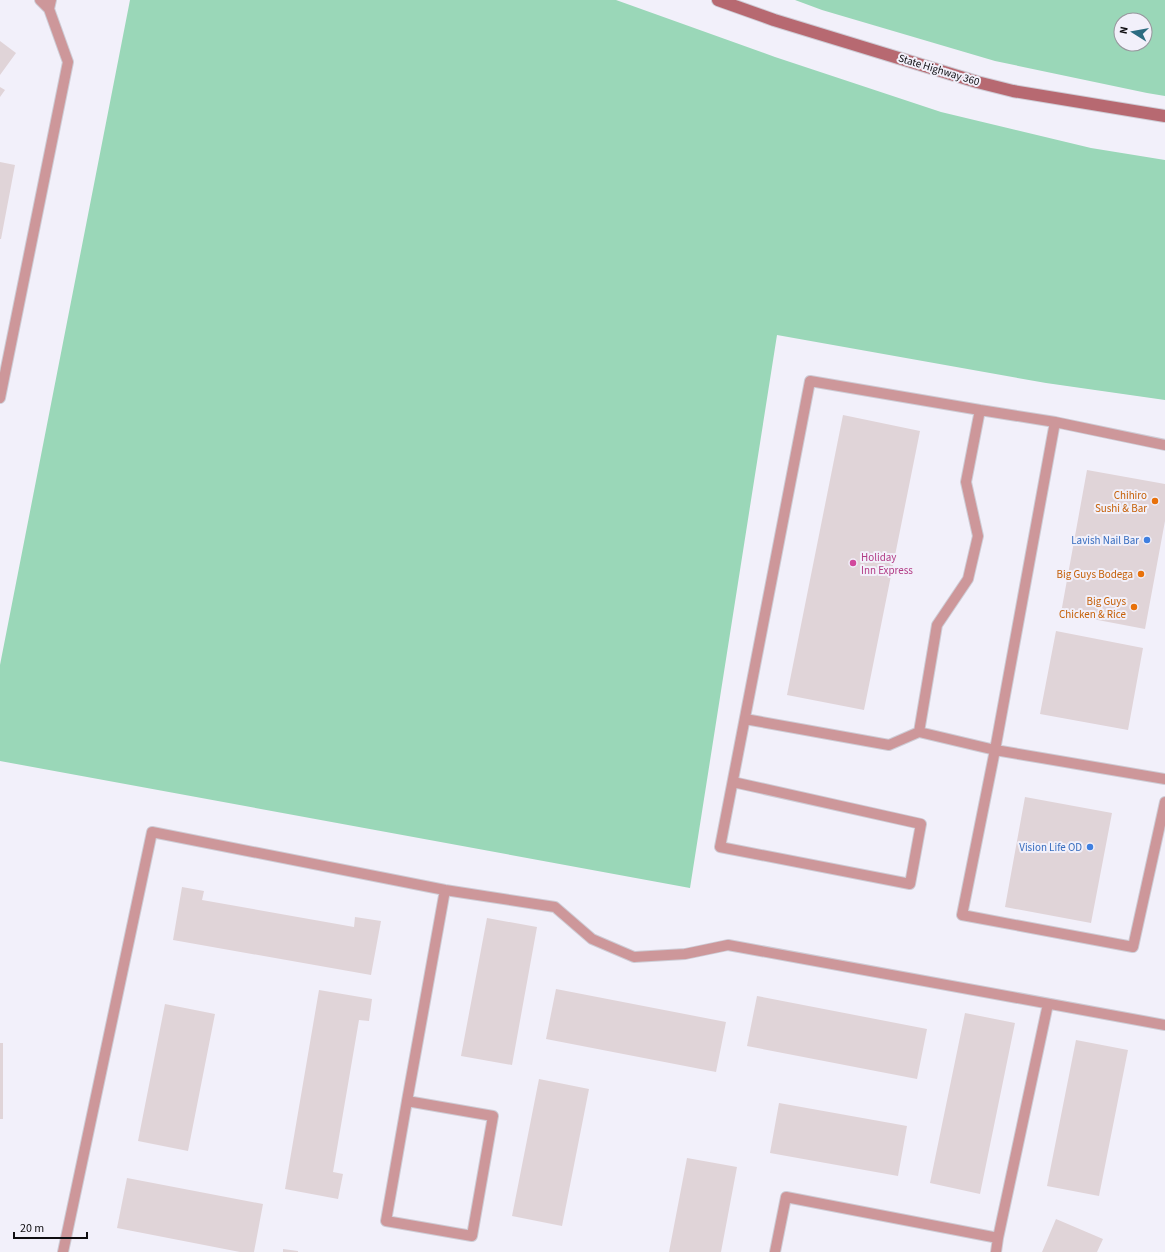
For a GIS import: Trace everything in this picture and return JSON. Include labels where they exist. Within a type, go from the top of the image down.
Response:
[{"type":"main road","name":"State Highway 360","points":[[718,0],[774,20],[977,82],[1013,91],[1165,116]]},
{"type":"lane","points":[[0,398],[68,62],[50,5],[40,0]]},
{"type":"lane","points":[[733,782],[921,824],[910,884],[720,847],[810,381],[1055,422],[1165,445]]},
{"type":"lane","points":[[919,732],[937,625],[968,579],[978,536],[966,482],[980,410]]},
{"type":"lane","points":[[1055,422],[995,750],[962,915],[1133,947],[1165,802]]},
{"type":"lane","points":[[745,719],[889,745],[919,732],[995,750],[1165,780]]},
{"type":"lane","points":[[63,1252],[152,832],[445,890],[555,907],[592,939],[634,957],[685,954],[728,945],[1165,1025]]},
{"type":"lane","points":[[407,1101],[493,1116],[472,1236],[386,1221],[407,1101],[445,890]]},
{"type":"lane","points":[[996,1252],[1048,1004]]},
{"type":"lane","points":[[775,1252],[786,1197],[998,1238]]},
{"type":"green space","points":[[130,0],[616,0],[775,57],[941,112],[1091,148],[1165,160],[1165,400],[1046,383],[777,335],[690,888],[0,761],[0,665]]},
{"type":"green space","points":[[795,0],[1165,0],[1165,96],[995,61],[822,10]]},
{"type":"building","points":[[0,41],[16,53],[0,75]]},
{"type":"building","points":[[0,87],[5,90],[0,97]]},
{"type":"building","points":[[0,162],[15,165],[1,239],[0,239]]},
{"type":"building","name":"Holiday Inn Express","points":[[843,415],[920,431],[864,710],[787,695]]},
{"type":"building","points":[[1087,470],[1165,484],[1165,521],[1145,629],[1061,613]]},
{"type":"building","points":[[1056,631],[1143,648],[1128,730],[1040,714]]},
{"type":"building","points":[[1025,797],[1112,813],[1091,923],[1005,907]]},
{"type":"building","points":[[182,887],[204,891],[202,900],[354,927],[355,917],[381,921],[371,975],[173,940]]},
{"type":"building","points":[[487,918],[537,927],[512,1065],[461,1056]]},
{"type":"building","points":[[556,989],[726,1022],[716,1072],[546,1039]]},
{"type":"building","points":[[319,990],[372,999],[369,1021],[359,1020],[333,1172],[343,1174],[338,1199],[285,1189]]},
{"type":"building","points":[[757,996],[927,1029],[917,1079],[747,1046]]},
{"type":"building","points":[[165,1004],[215,1014],[188,1151],[138,1141]]},
{"type":"building","points":[[965,1013],[1015,1023],[980,1194],[930,1183]]},
{"type":"building","points":[[1076,1040],[1128,1050],[1099,1196],[1047,1186]]},
{"type":"building","points":[[0,1043],[3,1043],[3,1119],[0,1119]]},
{"type":"building","points":[[539,1079],[589,1089],[562,1226],[512,1216]]},
{"type":"building","points":[[779,1103],[907,1126],[898,1176],[770,1153]]},
{"type":"building","points":[[687,1158],[737,1167],[721,1252],[669,1252]]},
{"type":"building","points":[[127,1178],[263,1204],[254,1252],[240,1252],[117,1228]]},
{"type":"building","points":[[1056,1219],[1103,1239],[1097,1252],[1042,1252]]},
{"type":"building","points":[[283,1249],[298,1251],[298,1252],[283,1252]]},
{"type":"place","name":"Chihiro Sushi & Bar","points":[[1155,501]]},
{"type":"place","name":"Lavish Nail Bar","points":[[1147,540]]},
{"type":"place","name":"Holiday Inn Express","points":[[853,563]]},
{"type":"place","name":"Big Guys Bodega","points":[[1141,574]]},
{"type":"place","name":"Big Guys Chicken & Rice","points":[[1134,607]]},
{"type":"place","name":"Vision Life OD","points":[[1090,847]]}]
